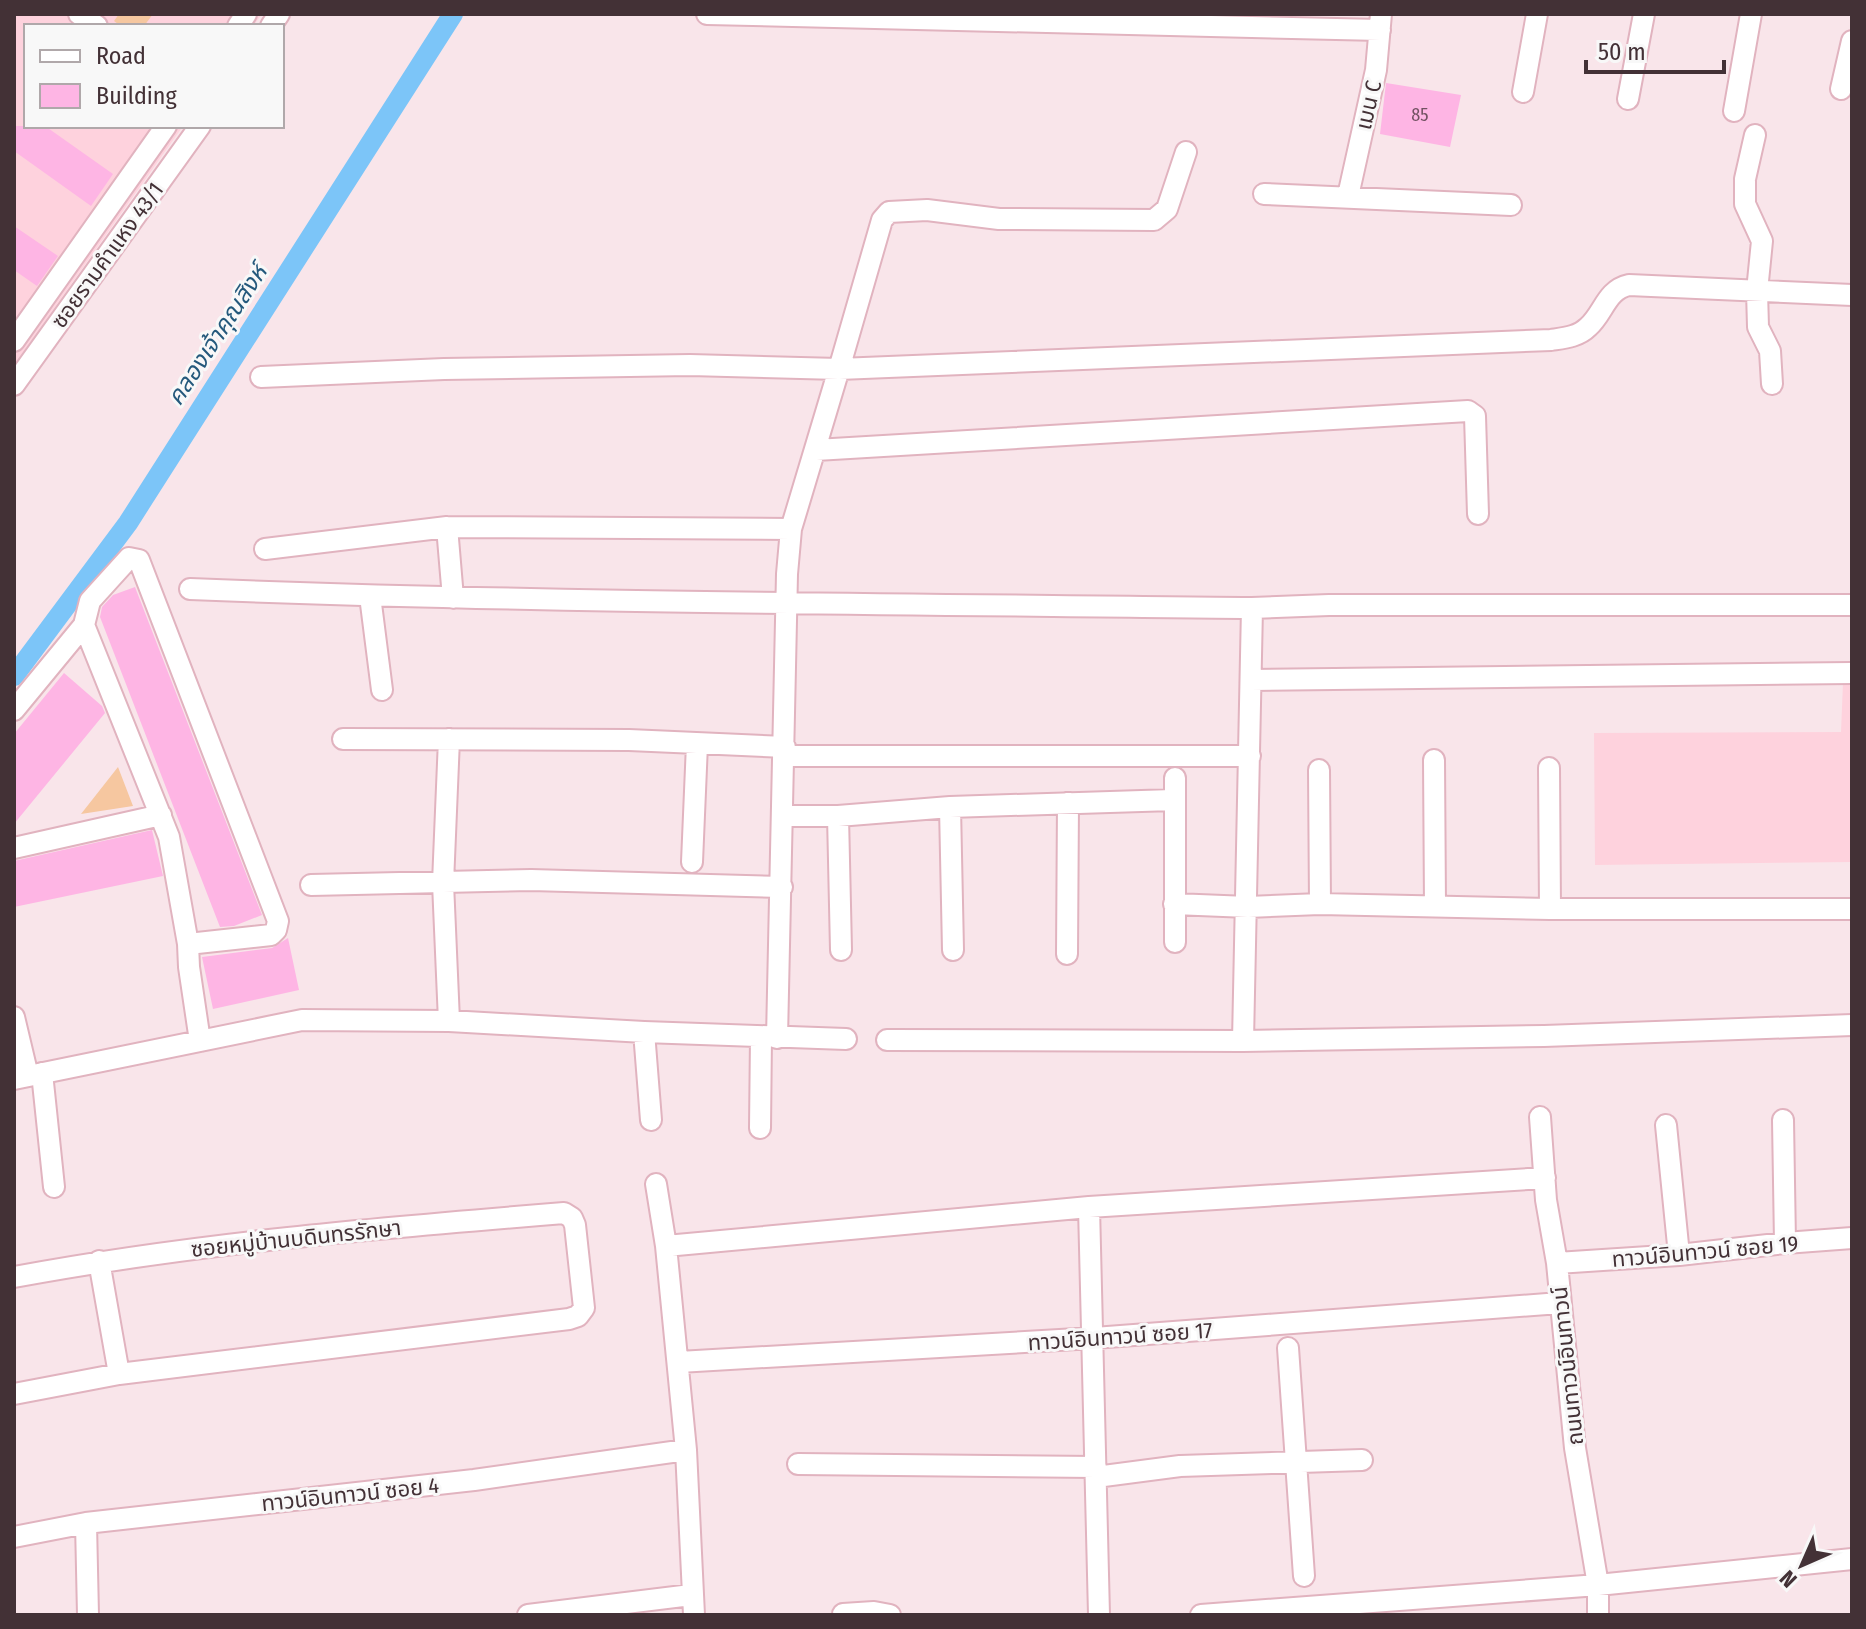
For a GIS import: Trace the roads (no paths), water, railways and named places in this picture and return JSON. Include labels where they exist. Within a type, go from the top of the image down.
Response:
[{"type":"street","points":[[707,14],[1380,22]]},
{"type":"street","points":[[1523,92],[1537,14]]},
{"type":"street","points":[[1628,99],[1644,14]]},
{"type":"street","points":[[1734,111],[1751,14]]},
{"type":"street","name":"เมน C","points":[[1348,196],[1376,70],[1380,22]]},
{"type":"street","points":[[1841,89],[1852,41]]},
{"type":"street","points":[[14,341],[165,128]]},
{"type":"street","name":"ซอยรามคำแหง 43/1","points":[[14,385],[199,128]]},
{"type":"street","points":[[1755,135],[1745,179],[1745,204],[1762,241],[1757,291],[1758,327],[1770,351],[1772,384]]},
{"type":"street","points":[[760,1128],[782,887],[787,574],[791,529],[882,220],[889,212],[927,210],[999,219],[1154,220],[1167,209],[1186,152]]},
{"type":"street","points":[[1264,194],[1511,205]]},
{"type":"street","points":[[261,377],[613,366],[839,369],[1551,340],[1579,334],[1590,326],[1612,292],[1619,287],[1680,286],[1852,295]]},
{"type":"street","points":[[816,450],[1468,411],[1475,416],[1478,514]]},
{"type":"street","points":[[265,549],[447,527],[791,529]]},
{"type":"street","points":[[447,527],[453,598]]},
{"type":"street","points":[[14,710],[84,625],[90,601],[129,558],[139,560],[278,921],[271,935],[188,944]]},
{"type":"street","points":[[190,589],[453,598],[1252,608],[1329,605],[1852,605]]},
{"type":"street","points":[[370,596],[382,690]]},
{"type":"street","points":[[1243,1041],[1252,608]]},
{"type":"street","points":[[84,625],[169,837],[188,944],[200,1041]]},
{"type":"street","points":[[1251,680],[1852,673]]},
{"type":"street","points":[[343,739],[629,740],[785,752],[1250,756]]},
{"type":"street","points":[[449,739],[443,883],[449,1021]]},
{"type":"street","points":[[692,862],[697,744]]},
{"type":"street","points":[[1434,760],[1435,906]]},
{"type":"street","points":[[1549,768],[1550,909]]},
{"type":"street","points":[[1319,770],[1320,904]]},
{"type":"street","points":[[1175,778],[1175,942]]},
{"type":"street","points":[[782,816],[1173,800]]},
{"type":"street","points":[[1067,954],[1068,803]]},
{"type":"street","points":[[950,807],[953,950]]},
{"type":"street","points":[[14,848],[161,815]]},
{"type":"street","points":[[838,816],[841,950]]},
{"type":"street","points":[[311,885],[531,880],[782,887]]},
{"type":"street","points":[[1174,904],[1248,907],[1320,904],[1550,909],[1852,909]]},
{"type":"street","points":[[14,1017],[54,1187]]},
{"type":"street","points":[[28,1076],[302,1020],[449,1021],[846,1039]]},
{"type":"street","points":[[887,1040],[1243,1041],[1544,1036],[1852,1025]]},
{"type":"street","points":[[644,1032],[651,1120]]},
{"type":"street","name":"ถนนทาวน์อินทาวน์","points":[[1540,1117],[1575,1448],[1598,1585],[1598,1615]]},
{"type":"street","points":[[1783,1120],[1785,1243]]},
{"type":"street","points":[[1666,1125],[1679,1255]]},
{"type":"street","points":[[666,1246],[1089,1207],[1545,1178]]},
{"type":"street","points":[[528,1615],[692,1605],[679,1362],[656,1184]]},
{"type":"street","points":[[1089,1207],[1099,1615]]},
{"type":"street","name":"ซอยหมู่บ้านบดินทรรักษา","points":[[14,1277],[99,1261],[315,1233],[564,1213],[572,1218],[575,1225],[584,1308],[578,1316],[119,1374]]},
{"type":"street","name":"ทาวน์อินทาวน์ ซอย 19","points":[[1557,1263],[1852,1238]]},
{"type":"street","points":[[14,1394],[119,1374],[99,1261]]},
{"type":"street","name":"ทาวน์อินทาวน์ ซอย 17","points":[[679,1362],[1094,1338],[1560,1303]]},
{"type":"street","points":[[1288,1348],[1304,1576]]},
{"type":"street","name":"ทาวน์อินทาวน์ ซอย 4","points":[[14,1537],[86,1523],[474,1480],[686,1450]]},
{"type":"street","points":[[798,1464],[1096,1472],[1362,1460]]},
{"type":"street","points":[[86,1523],[88,1615]]},
{"type":"street","points":[[1201,1615],[1424,1607],[1598,1585],[1852,1559]]},
{"type":"street","points":[[843,1614],[874,1612],[890,1615]]},
{"type":"waterway","name":"คลองเจ้าคุณสิงห์","points":[[14,676],[128,523],[453,14]]}]
